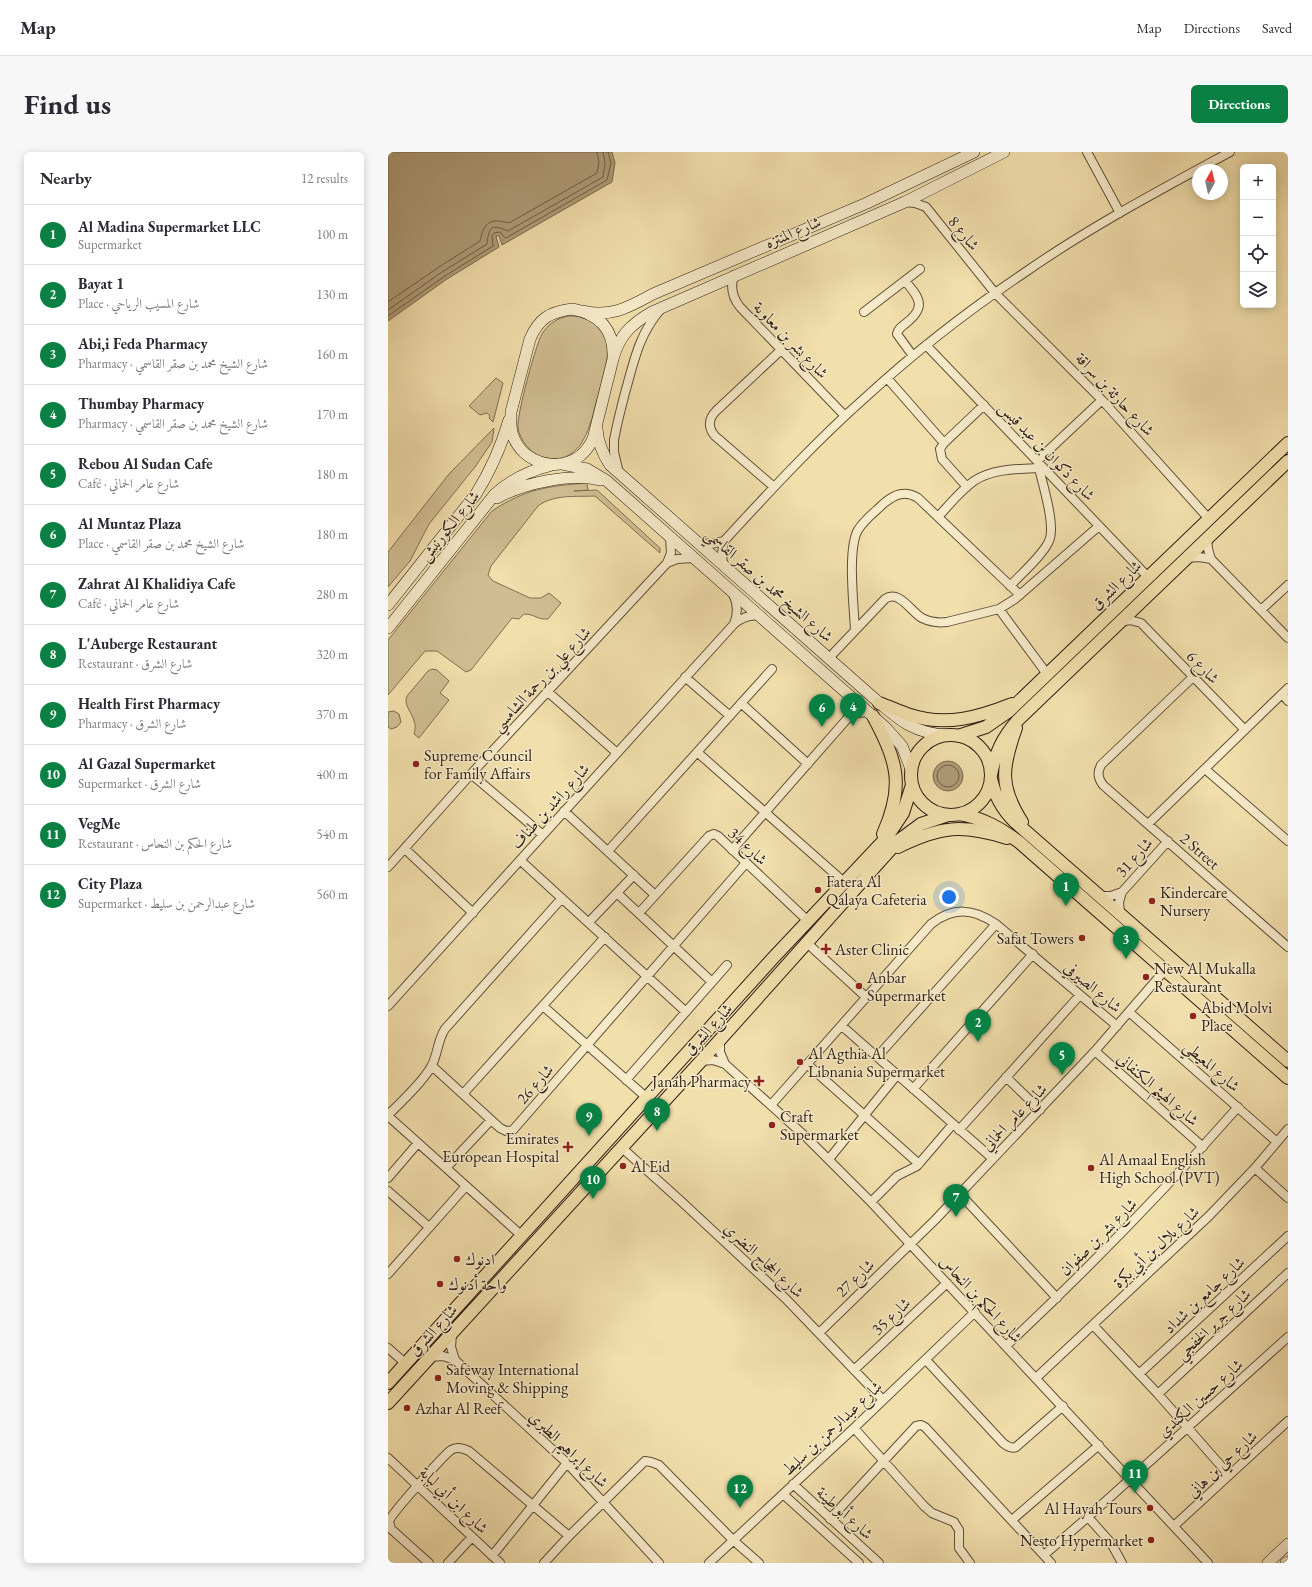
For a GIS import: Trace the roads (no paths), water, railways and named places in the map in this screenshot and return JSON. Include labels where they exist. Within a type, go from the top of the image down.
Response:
[{"type":"main road","name":"شارع المنتزه","points":[[583,311],[603,314],[623,309],[653,294],[900,188],[974,152]]},
{"type":"main road","name":"شارع المنتزه","points":[[613,359],[616,347],[622,336],[641,318],[664,306],[734,275],[905,202],[1004,152]]},
{"type":"main road","points":[[810,242],[807,240],[807,236],[809,234],[873,207],[900,188]]},
{"type":"main road","points":[[572,309],[583,311],[601,321],[608,329],[614,349],[613,359],[593,439],[581,456],[572,461],[556,465],[538,462],[528,456],[519,447],[513,436],[510,424],[511,412],[530,339],[534,330],[546,317],[558,311],[572,309]]},
{"type":"main road","name":"شارع الكورنيش","points":[[388,605],[476,494],[498,452],[511,412]]},
{"type":"main road","name":"شارع الشيخ محمد بن صقر القاسمي","points":[[596,429],[598,442],[603,454],[610,465],[619,474],[879,703],[903,723],[917,730],[932,734],[953,735]]},
{"type":"main road","name":"شارع الشرق","points":[[953,735],[986,728],[998,720],[1288,443]]},
{"type":"main road","name":"شارع الشرق","points":[[991,777],[997,750],[1003,739],[1018,720],[1288,461]]},
{"type":"main road","name":"شارع الشيخ محمد بن صقر القاسمي","points":[[556,465],[587,469],[607,481],[871,714],[894,736],[902,746],[911,769]]},
{"type":"main road","name":"شارع الكورنيش","points":[[388,628],[495,494],[514,479],[535,469],[556,465]]},
{"type":"main road","points":[[485,506],[510,491],[539,482],[583,478],[607,481]]},
{"type":"main road","points":[[1186,559],[1180,557],[1178,552],[1188,539]]},
{"type":"main road","points":[[879,703],[911,715],[944,720],[960,720],[977,717],[1019,701]]},
{"type":"main road","points":[[871,714],[892,754],[896,781],[893,809],[876,848]]},
{"type":"main road","points":[[1018,720],[1006,759],[1004,773],[1010,800],[1029,833]]},
{"type":"main road","points":[[1286,1059],[1006,813],[996,797],[989,764],[985,754],[973,742],[953,735],[932,740],[919,750],[911,769],[912,785],[922,802],[938,813],[954,814],[984,820],[996,826],[1019,842],[1288,1078]]},
{"type":"main road","points":[[954,814],[968,810],[977,805],[984,798],[991,777]]},
{"type":"main road","name":"شارع الشرق","points":[[388,1383],[808,921],[887,838],[903,813],[912,785]]},
{"type":"main road","name":"شارع الشرق","points":[[388,1403],[701,1061],[888,852],[909,832],[934,819],[954,814]]},
{"type":"main road","points":[[888,852],[930,833],[947,829],[964,828],[979,830],[1019,842]]},
{"type":"main road","points":[[1242,1038],[1244,1035],[1248,1034],[1272,1053],[1286,1059]]},
{"type":"main road","points":[[1268,1563],[1288,1544]]},
{"type":"street","points":[[1087,152],[1120,213]]},
{"type":"street","points":[[724,566],[722,553],[724,541],[774,487],[845,416],[926,345],[995,293],[1055,252],[1120,213],[1230,152]]},
{"type":"street","name":"شارع 8","points":[[905,202],[915,203],[926,207],[995,293]]},
{"type":"street","points":[[864,312],[920,269]]},
{"type":"street","name":"شارع بشر بن معاوية","points":[[734,275],[732,288],[736,301],[845,416]]},
{"type":"street","points":[[905,281],[917,295],[919,308],[915,316],[898,330],[897,334],[913,356]]},
{"type":"street","name":"شارع حارثة بن سراقة","points":[[995,293],[1102,400],[1209,519]]},
{"type":"street","points":[[619,474],[614,452],[614,440],[634,361],[645,332],[664,306]]},
{"type":"street","name":"شارع ذكوان بن عبد قيس","points":[[926,345],[1040,466],[1148,577]]},
{"type":"street","points":[[774,487],[715,436],[712,433],[709,424],[710,419],[716,411],[782,350]]},
{"type":"street","points":[[887,378],[944,443]]},
{"type":"street","points":[[938,517],[967,487],[980,477],[996,472],[1040,466],[1102,400]]},
{"type":"street","points":[[967,487],[941,456],[940,449],[944,443],[984,405]]},
{"type":"street","points":[[1010,586],[1043,550],[1052,534],[1051,521],[1040,466]]},
{"type":"street","points":[[855,630],[852,550],[855,537],[864,522],[890,498],[901,493],[908,493],[918,498],[1020,595]]},
{"type":"street","points":[[829,658],[885,598],[891,596],[900,599],[923,619],[939,623],[999,609],[1020,595],[1099,526]]},
{"type":"street","points":[[667,564],[671,553],[670,536]]},
{"type":"street","points":[[1207,538],[1211,559],[1288,638]]},
{"type":"street","points":[[698,543],[711,544],[724,541]]},
{"type":"street","points":[[1186,559],[1199,556],[1211,559]]},
{"type":"street","points":[[667,564],[677,559],[695,558]]},
{"type":"street","name":"شارع علي بن رحمة الشامسي","points":[[388,867],[471,774],[667,564]]},
{"type":"street","points":[[1261,610],[1288,585]]},
{"type":"street","points":[[730,590],[736,603],[736,617],[734,624]]},
{"type":"street","points":[[1119,623],[1130,620],[1141,623],[1139,612],[1141,602]]},
{"type":"street","points":[[999,609],[1047,674]]},
{"type":"street","name":"شارع راشد بن طناف","points":[[388,1006],[734,624],[743,617],[755,615],[760,616]]},
{"type":"street","name":"شارع 6","points":[[1141,623],[1245,730]]},
{"type":"street","points":[[608,851],[772,669]]},
{"type":"street","name":"2 Street","points":[[1193,677],[1100,765],[1098,773],[1099,777],[1103,785],[1288,947]]},
{"type":"street","points":[[685,678],[730,716]]},
{"type":"street","points":[[1148,824],[1288,688]]},
{"type":"street","points":[[548,692],[617,753]]},
{"type":"street","points":[[1282,694],[1288,701]]},
{"type":"street","points":[[847,719],[851,708],[850,695]]},
{"type":"street","points":[[741,703],[808,764]]},
{"type":"street","points":[[732,850],[847,719],[858,713],[871,714]]},
{"type":"street","points":[[697,752],[844,882]]},
{"type":"street","points":[[1205,769],[1288,841]]},
{"type":"street","points":[[471,774],[542,835]]},
{"type":"street","points":[[564,811],[655,895]]},
{"type":"street","name":"شارع 34","points":[[639,913],[711,834],[716,834],[808,921]]},
{"type":"street","name":"شارع 31","points":[[1120,913],[1119,902],[1122,892],[1168,841]]},
{"type":"street","points":[[405,849],[472,913]]},
{"type":"street","points":[[520,860],[686,1012]]},
{"type":"street","name":"شارع 26","points":[[432,1066],[503,1130],[513,1130],[746,863]]},
{"type":"street","points":[[589,922],[634,875]]},
{"type":"street","name":"شارع 31","points":[[1100,896],[1111,896],[1122,892]]},
{"type":"street","points":[[616,893],[712,982]]},
{"type":"street","points":[[522,1236],[388,1116],[432,1066],[439,1039],[445,1029],[562,898]]},
{"type":"street","name":"شارع الصيرفي","points":[[771,1106],[931,924],[939,918],[959,912],[969,912],[983,916],[996,924],[1117,1026]]},
{"type":"street","points":[[877,1057],[996,924]]},
{"type":"street","points":[[463,1094],[605,937]]},
{"type":"street","points":[[807,943],[867,998]]},
{"type":"street","points":[[914,1089],[1033,954]]},
{"type":"street","points":[[626,1080],[727,965]]},
{"type":"street","name":"شارع عامر الحماني","points":[[911,1244],[1095,1051],[1165,970]]},
{"type":"street","points":[[871,1202],[897,1176],[919,1164],[1006,1077],[1080,994]]},
{"type":"street","points":[[543,1006],[647,1098]]},
{"type":"street","name":"شارع المعيطي","points":[[1129,1012],[1277,1142]]},
{"type":"street","points":[[842,1026],[992,1159]]},
{"type":"street","points":[[720,1040],[720,1052],[725,1064]]},
{"type":"street","name":"شارع الهيثم الكنفاني","points":[[1095,1051],[1203,1147]]},
{"type":"street","points":[[701,1061],[713,1060],[725,1064]]},
{"type":"street","name":"شارع الحكم بن النحاس","points":[[725,1064],[829,1159],[871,1202],[1208,1563]]},
{"type":"street","points":[[807,1064],[919,1164]]},
{"type":"street","points":[[829,1159],[897,1075]]},
{"type":"street","points":[[1006,1077],[1040,1110]]},
{"type":"street","name":"شارع بشر بن صفوان","points":[[1006,1346],[1127,1229],[1238,1108]]},
{"type":"street","points":[[446,1168],[491,1120]]},
{"type":"street","name":"شارع بلال بن أبي بكرة","points":[[1036,1378],[1209,1216],[1288,1129]]},
{"type":"street","points":[[388,1178],[418,1143]]},
{"type":"street","name":"شارع الحجاج النضري","points":[[621,1147],[682,1202],[819,1332],[883,1400]]},
{"type":"street","points":[[1254,1168],[1288,1198]]},
{"type":"street","points":[[388,1274],[466,1186]]},
{"type":"street","points":[[388,1191],[430,1227]]},
{"type":"street","points":[[960,1194],[1057,1298]]},
{"type":"street","name":"شارع جامع بن شداد","points":[[1140,1374],[1288,1236]]},
{"type":"street","name":"شارع 27","points":[[819,1332],[911,1244]]},
{"type":"street","name":"شارع جرير الخفجي","points":[[1158,1394],[1288,1273]]},
{"type":"street","name":"شارع 35","points":[[854,1370],[947,1283]]},
{"type":"street","name":"شارع عبدالرحمن بن سليط","points":[[709,1563],[854,1428],[975,1312]]},
{"type":"street","points":[[1093,1325],[1140,1374],[1229,1476]]},
{"type":"street","points":[[452,1333],[451,1347],[455,1360]]},
{"type":"street","name":"شارع حسين الكندي","points":[[1044,1555],[1288,1337]]},
{"type":"street","points":[[388,1348],[405,1363]]},
{"type":"street","points":[[430,1357],[443,1356],[455,1360]]},
{"type":"street","name":"شارع إبراهيم الطبري","points":[[455,1360],[567,1464],[604,1502],[659,1563]]},
{"type":"street","points":[[926,1360],[1003,1443],[1013,1448],[1062,1406]]},
{"type":"street","name":"شارع حي بن هاني","points":[[1174,1526],[1288,1421]]},
{"type":"street","points":[[830,1519],[916,1426],[921,1425],[926,1427],[1051,1563]]},
{"type":"street","points":[[854,1428],[924,1506],[932,1513],[954,1522],[959,1530],[959,1548],[970,1563]]},
{"type":"street","points":[[1012,1520],[1099,1445]]},
{"type":"street","points":[[424,1561],[394,1532],[390,1525],[391,1516],[452,1450],[460,1448],[469,1451],[568,1536]]},
{"type":"street","name":"شارع ابن أبي لبابة","points":[[388,1458],[500,1563]]},
{"type":"street","points":[[545,1563],[568,1536],[645,1462],[650,1462],[659,1465],[733,1540],[759,1563]]},
{"type":"street","points":[[492,1556],[567,1464]]},
{"type":"street","name":"شارع أبو طينة","points":[[793,1484],[879,1563]]},
{"type":"street","name":"شارع أبو طينة","points":[[783,1494],[859,1563]]},
{"type":"street","points":[[1088,1517],[1111,1543],[1122,1563]]},
{"type":"street","points":[[448,1563],[472,1537]]},
{"type":"water","points":[[388,152],[612,152],[615,163],[612,182],[502,245],[499,236],[496,236],[499,247],[447,279],[388,321]]},
{"type":"water","points":[[948,761],[954,762],[962,770],[962,782],[954,790],[948,791],[942,790],[934,782],[933,776],[934,770],[942,762]]},
{"type":"place","name":"Thumbay Pharmacy","points":[[853,726]]},
{"type":"place","name":"Al Muntaz Plaza","points":[[822,727]]},
{"type":"place","name":"Supreme Council for Family Affairs","points":[[416,764]]},
{"type":"place","name":"Fatera Al Qalaya Cafeteria","points":[[818,890]]},
{"type":"place","name":"Kindercare Nursery","points":[[1152,901]]},
{"type":"place","name":"Al Madina Supermarket LLC","points":[[1066,906]]},
{"type":"place","name":"Safat Towers","points":[[1082,938]]},
{"type":"place","name":"Aster Clinic","points":[[826,949]]},
{"type":"place","name":"Abi,i Feda Pharmacy","points":[[1126,959]]},
{"type":"place","name":"New Al Mukalla Restaurant","points":[[1146,977]]},
{"type":"place","name":"Anbar Supermarket","points":[[859,986]]},
{"type":"place","name":"Abid Molvi Place","points":[[1193,1016]]},
{"type":"place","name":"Bayat 1","points":[[978,1042]]},
{"type":"place","name":"Al Agthia Al Libnania Supermarket","points":[[800,1062]]},
{"type":"place","name":"Rebou Al Sudan Cafe","points":[[1062,1075]]},
{"type":"place","name":"Janah Pharmacy","points":[[759,1081]]},
{"type":"place","name":"Craft Supermarket","points":[[772,1125]]},
{"type":"place","name":"L'Auberge Restaurant","points":[[657,1131]]},
{"type":"place","name":"Health First Pharmacy","points":[[589,1136]]},
{"type":"place","name":"Emirates European Hospital","points":[[568,1147]]},
{"type":"place","name":"Al Eid","points":[[623,1166]]},
{"type":"place","name":"Al Amaal English High School (PVT)","points":[[1091,1168]]},
{"type":"place","name":"Al Gazal Supermarket","points":[[593,1199]]},
{"type":"place","name":"Zahrat Al Khalidiya Cafe","points":[[956,1217]]},
{"type":"place","name":"ادنوك","points":[[457,1259]]},
{"type":"place","name":"واحة أدنوك","points":[[440,1284]]},
{"type":"place","name":"Safeway International Moving & Shipping","points":[[438,1378]]},
{"type":"place","name":"Azhar Al Reef","points":[[407,1408]]},
{"type":"place","name":"VegMe","points":[[1135,1493]]},
{"type":"place","name":"City Plaza","points":[[740,1508]]},
{"type":"place","name":"Al Hayah Tours","points":[[1150,1508]]},
{"type":"place","name":"Nesto Hypermarket","points":[[1151,1540]]}]
